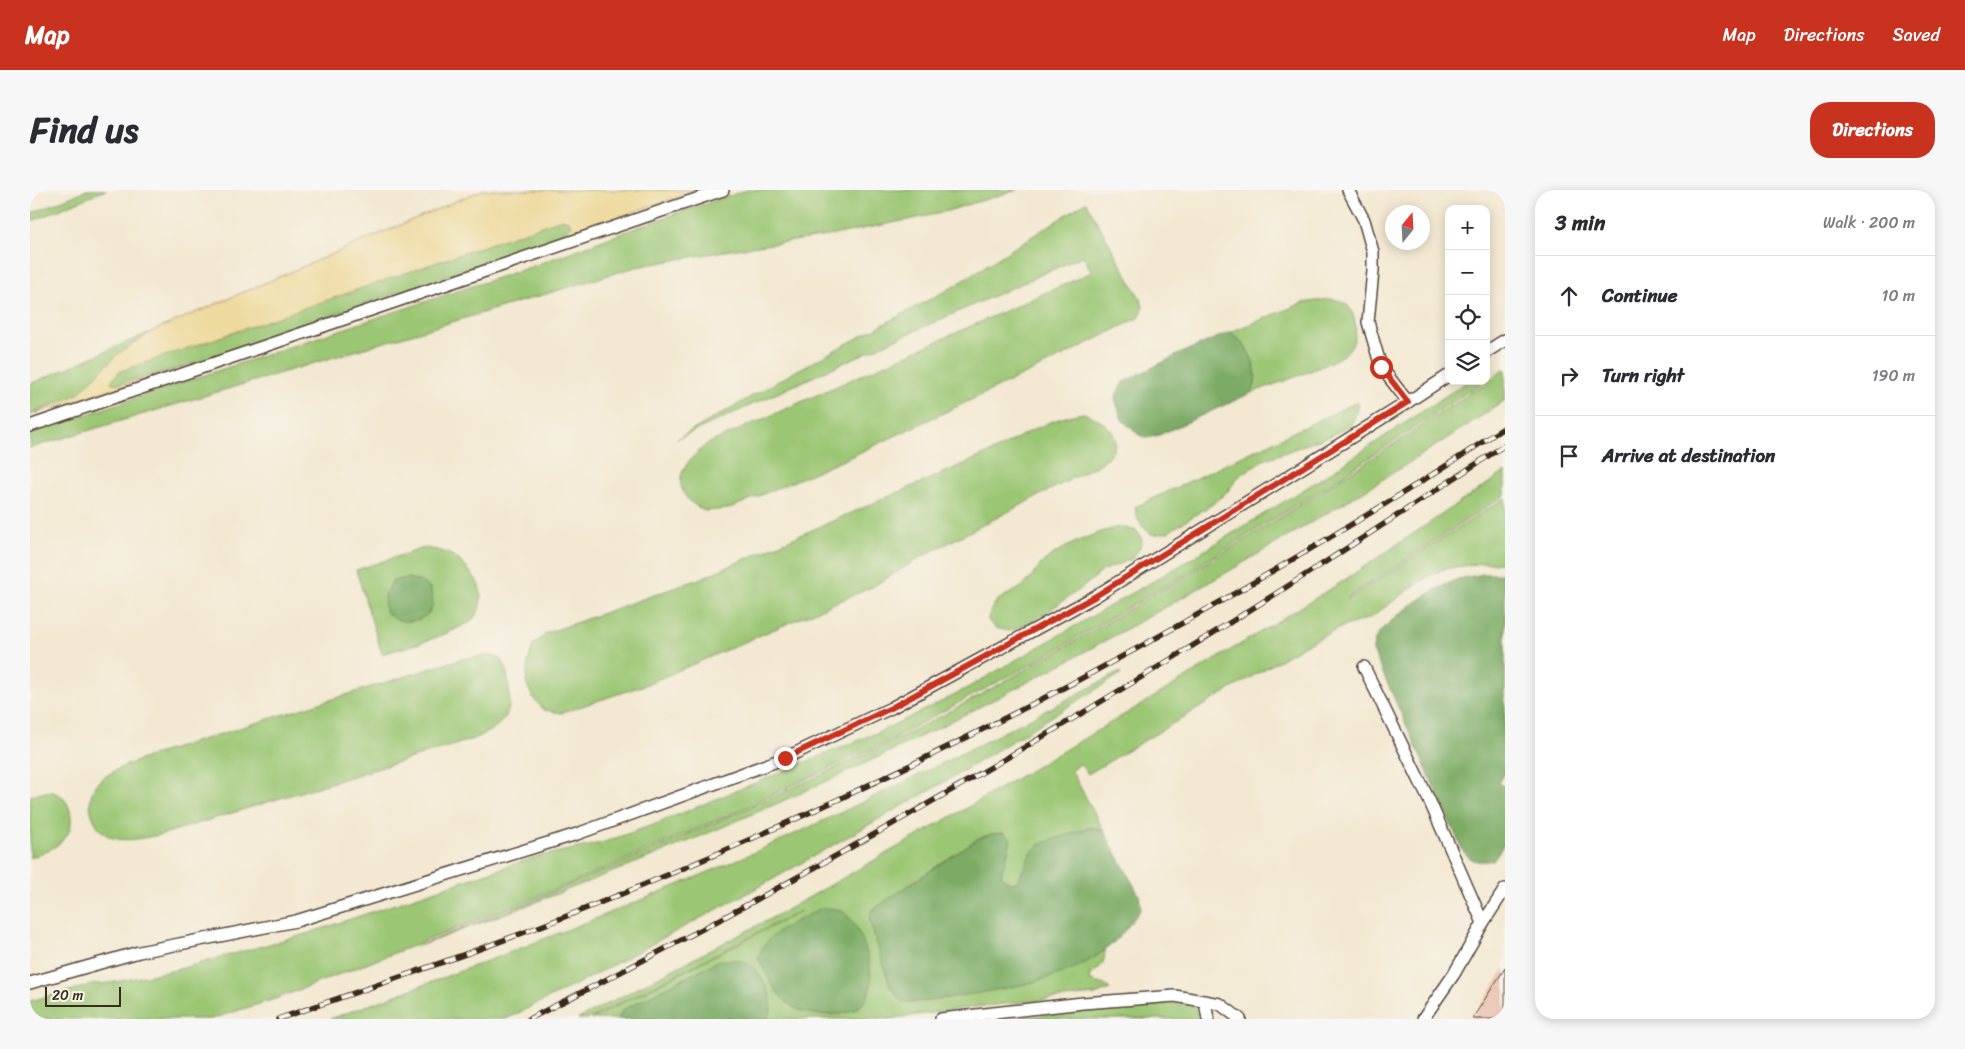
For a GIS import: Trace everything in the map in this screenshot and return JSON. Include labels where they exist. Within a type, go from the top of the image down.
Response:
[{"type":"lane","points":[[30,426],[723,190]]},
{"type":"lane","points":[[1348,190],[1364,220],[1373,252],[1368,322],[1381,367],[1408,402]]},
{"type":"lane","points":[[1490,349],[1505,340]]},
{"type":"lane","points":[[30,983],[139,952],[296,921],[576,834],[785,758],[891,708],[1094,597],[1445,379]]},
{"type":"lane","points":[[1364,667],[1430,802],[1451,855],[1483,923]]},
{"type":"lane","points":[[1423,1019],[1454,974],[1505,889]]},
{"type":"lane","points":[[941,1019],[1083,1003],[1175,996],[1220,1004],[1240,1019]]},
{"type":"lane","points":[[1206,1002],[1208,1019]]},
{"type":"green space","points":[[87,190],[106,190],[30,222],[30,214]]},
{"type":"green space","points":[[747,190],[1017,190],[937,214],[828,236],[730,250],[636,267],[30,448],[30,433],[530,267],[660,219]]},
{"type":"green space","points":[[1086,202],[1141,300],[1143,307],[1140,317],[1049,363],[846,459],[728,509],[705,511],[686,497],[682,489],[682,474],[689,461],[707,444],[1092,272],[1083,256],[677,439],[796,371],[951,288]]},
{"type":"green space","points":[[562,219],[569,221],[571,226],[552,239],[187,366],[118,384],[114,384],[111,381],[119,372],[127,369]]},
{"type":"green space","points":[[1329,299],[1339,300],[1346,304],[1352,313],[1356,330],[1354,341],[1350,348],[1333,361],[1320,367],[1251,393],[1255,386],[1255,368],[1248,351],[1230,332],[1303,303]]},
{"type":"green space","points":[[153,331],[118,354],[78,394],[30,414],[30,384]]},
{"type":"green space","points":[[1230,332],[1248,351],[1255,368],[1255,386],[1251,393],[1159,435],[1147,438],[1139,435],[1122,420],[1115,398],[1122,383],[1179,354]]},
{"type":"green space","points":[[1505,369],[1505,400],[1485,414],[1374,485],[1282,540],[1172,604],[1060,665],[889,752],[714,831],[536,902],[416,947],[710,825],[884,745],[946,713],[1068,645],[1272,523],[1366,463],[1481,385],[1490,385],[1490,379]]},
{"type":"green space","points":[[1462,385],[1478,385],[1328,485],[1182,576],[1035,662],[884,743],[729,815],[570,883],[415,945],[278,998],[211,1019],[30,1019],[30,1001],[95,984],[110,983],[175,970],[309,933],[532,858],[601,843],[653,825],[881,731],[955,695],[1176,568],[1319,480]]},
{"type":"green space","points":[[1357,402],[1359,405],[1352,424],[1332,435],[1261,461],[1237,478],[1229,490],[1214,503],[1168,532],[1153,535],[1138,520],[1135,507]]},
{"type":"green space","points":[[1083,413],[1102,422],[1108,427],[1115,438],[1112,452],[1100,464],[923,556],[872,587],[645,685],[561,713],[544,710],[533,698],[526,683],[528,662],[533,645],[547,633],[699,579],[998,449],[1039,427],[1060,418]]},
{"type":"green space","points":[[1505,472],[1505,495],[1347,598],[1505,498],[1505,563],[1483,563],[1443,569],[1421,581],[1370,618],[1342,627],[1305,645],[1088,774],[1080,764],[1071,770],[1104,831],[1091,827],[1032,851],[1017,882],[1010,884],[1001,877],[1002,866],[1009,851],[872,910],[1088,961],[1105,950],[1102,965],[1090,975],[1089,979],[1110,989],[1095,995],[974,1007],[888,1019],[591,1019],[801,911],[588,1019],[578,1019],[783,912],[970,806],[1159,694],[1337,585]]},
{"type":"green space","points":[[1121,527],[1137,531],[1142,539],[1140,547],[1132,559],[1104,570],[1034,621],[1010,631],[995,628],[988,620],[990,611],[998,600],[1021,587],[1048,558],[1079,541]]},
{"type":"green space","points":[[424,548],[451,555],[476,579],[481,597],[479,609],[469,623],[453,631],[382,654],[356,570]]},
{"type":"green space","points":[[1483,574],[1505,574],[1505,773],[1499,783],[1505,787],[1505,843],[1493,860],[1476,861],[1463,851],[1373,651],[1373,645],[1377,636],[1392,621],[1437,589],[1459,579]]},
{"type":"green space","points":[[407,578],[419,581],[430,588],[433,602],[432,608],[424,617],[406,622],[394,619],[385,611],[384,595],[393,581]]},
{"type":"green space","points":[[490,655],[499,659],[505,666],[508,677],[509,706],[506,716],[496,727],[474,739],[160,835],[128,840],[110,837],[96,823],[91,811],[91,795],[96,785],[104,777],[150,756],[461,659]]},
{"type":"green space","points":[[1120,672],[1121,674],[955,776],[768,882],[579,983],[506,1019],[330,1019],[539,941],[746,856],[888,790]]},
{"type":"green space","points":[[50,791],[62,796],[67,803],[71,813],[71,825],[67,835],[57,845],[30,858],[30,796]]},
{"type":"green space","points":[[1091,827],[1104,831],[1139,895],[1141,909],[1124,931],[1105,950],[1087,962],[1042,980],[968,995],[922,1002],[902,1002],[890,986],[869,919],[872,910],[977,839],[991,834],[1004,833],[1011,839],[1001,876],[1010,883],[1017,882],[1032,851],[1040,844]]},
{"type":"green space","points":[[821,908],[837,909],[846,914],[858,931],[867,953],[871,975],[868,995],[858,1008],[842,1014],[824,1015],[809,1013],[797,1009],[788,1003],[772,985],[758,958],[762,949],[775,934]]},
{"type":"green space","points":[[720,960],[744,962],[751,966],[761,977],[771,999],[770,1013],[767,1019],[620,1019],[619,1016],[624,1009]]},
{"type":"green space","points":[[1172,1003],[1194,1006],[1200,1019],[1004,1019]]},
{"type":"sand","points":[[482,190],[700,190],[552,239],[571,226],[569,221],[562,219],[127,369],[119,372],[111,381],[112,383],[118,384],[187,366],[30,415],[78,394],[118,354],[153,331]]},
{"type":"building","points":[[1505,968],[1505,1019],[1472,1019]]},
{"type":"railway","points":[[278,1019],[393,980],[544,925],[761,835],[849,794],[1023,709],[1194,617],[1364,517],[1505,427]]},
{"type":"railway","points":[[529,1019],[686,938],[993,766],[1236,619],[1505,445]]},
{"type":"route","points":[[785,758],[891,708],[1094,597],[1408,402],[1381,367]]}]
